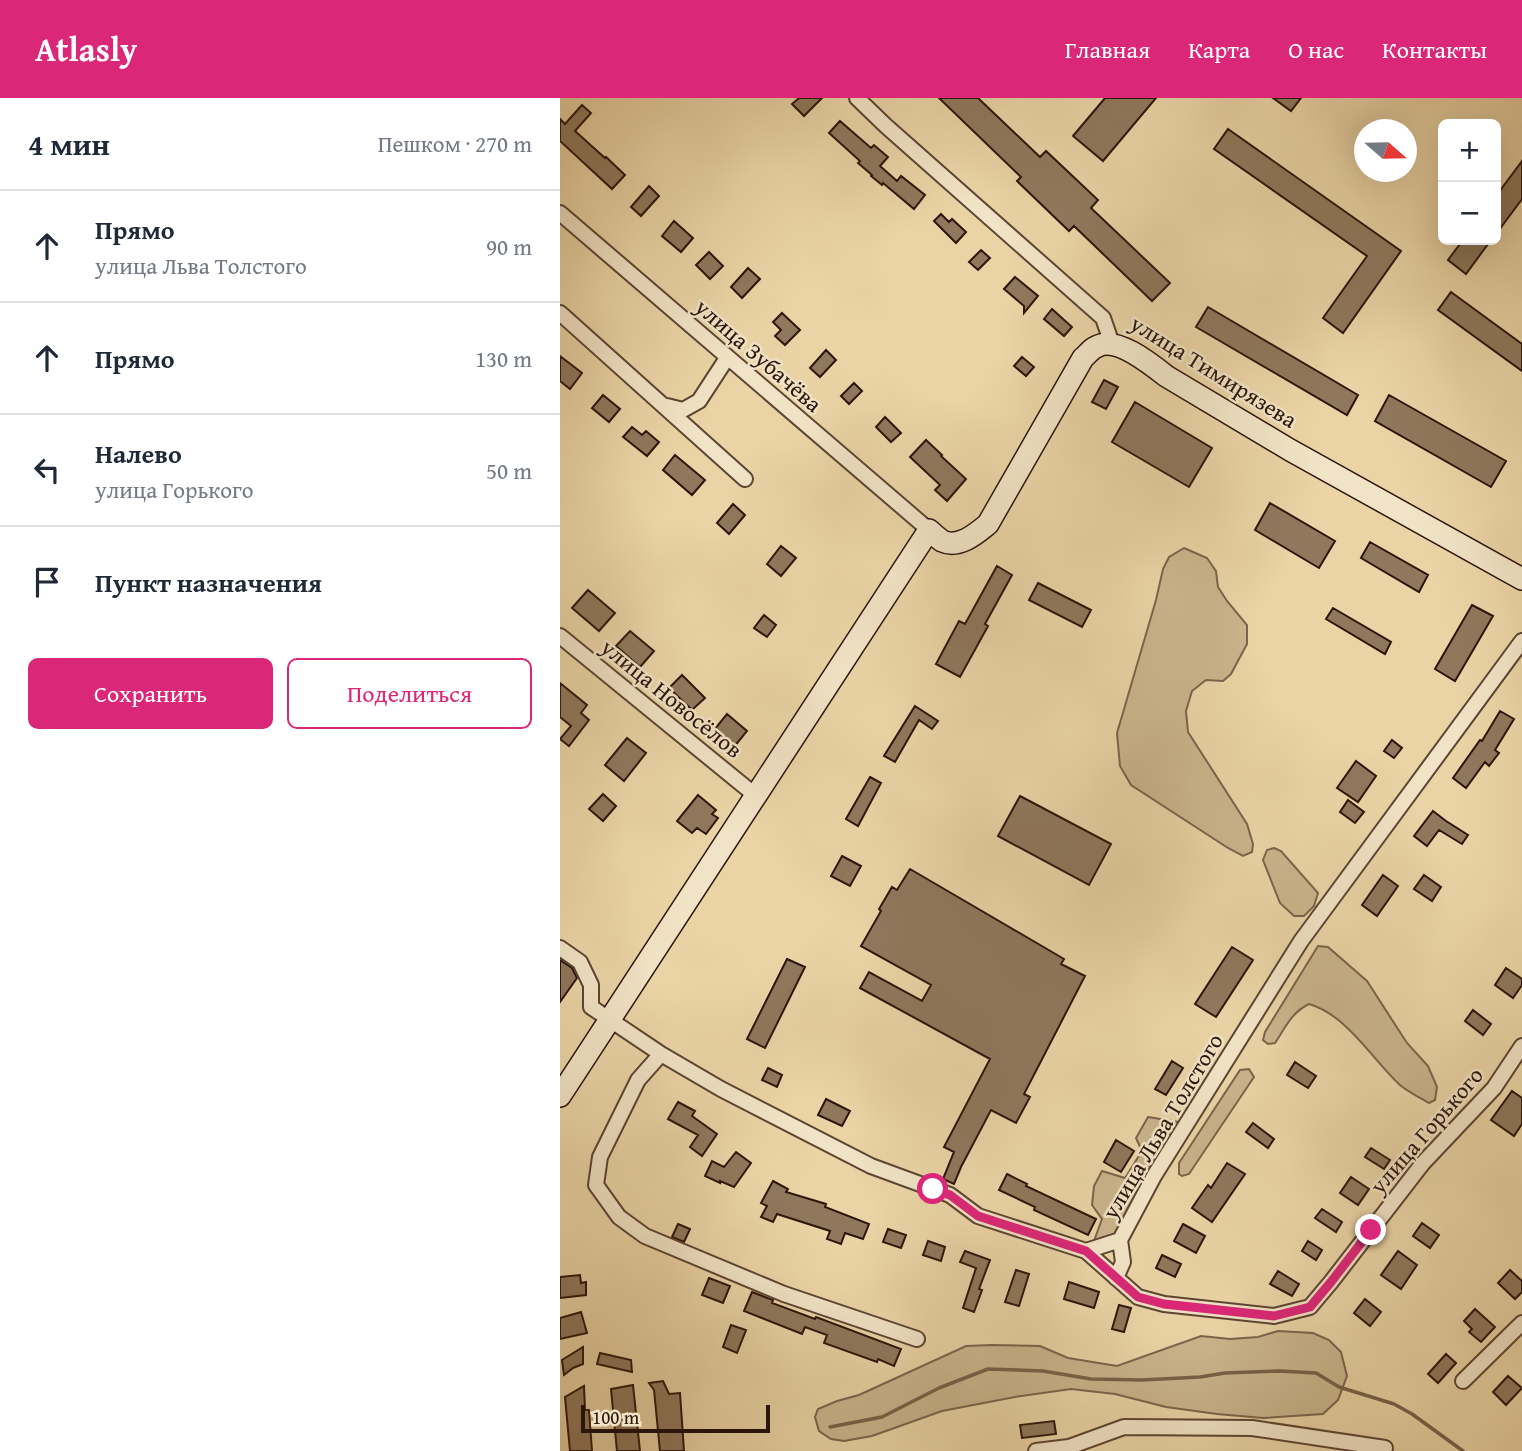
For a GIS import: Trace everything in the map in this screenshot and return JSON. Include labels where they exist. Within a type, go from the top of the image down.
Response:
[{"type":"street","name":"улица Тимирязева","points":[[857,98],[1103,318],[1112,344],[1122,347],[1290,450],[1522,579]]},
{"type":"street","name":"улица Зубачёва","points":[[560,213],[929,530]]},
{"type":"street","points":[[560,313],[745,479]]},
{"type":"street","points":[[560,1096],[929,530],[944,542],[960,542],[988,524],[1083,358],[1097,345],[1112,344]]},
{"type":"street","points":[[665,406],[684,410],[699,401],[727,358]]},
{"type":"street","name":"улица Новосёлов","points":[[560,636],[755,795]]},
{"type":"street","name":"улица Льва Толстого","points":[[1086,1251],[1120,1240],[1154,1176],[1301,941],[1522,641]]},
{"type":"street","points":[[560,948],[580,962],[591,985],[591,1007],[660,1054],[721,1089],[871,1167],[950,1195],[978,1216],[1086,1251],[1116,1278],[1122,1262],[1120,1240]]},
{"type":"street","name":"улица Горького","points":[[1116,1278],[1138,1297],[1164,1304],[1274,1316],[1310,1307],[1423,1163],[1494,1088],[1522,1046]]},
{"type":"street","points":[[660,1054],[638,1080],[600,1157],[596,1185],[619,1217],[645,1236],[784,1294],[917,1339]]},
{"type":"street","points":[[1463,1381],[1522,1323]]},
{"type":"street","points":[[1036,1451],[1070,1449],[1124,1427],[1252,1428],[1385,1448]]},
{"type":"shaded area","points":[[1184,548],[1207,558],[1216,571],[1218,587],[1247,625],[1247,644],[1231,674],[1223,681],[1206,680],[1192,691],[1186,711],[1188,732],[1247,824],[1253,844],[1252,852],[1243,856],[1131,785],[1120,766],[1117,733],[1163,569],[1169,557]]},
{"type":"shaded area","points":[[1274,848],[1281,851],[1318,893],[1314,906],[1304,916],[1294,916],[1280,903],[1263,860],[1267,850]]},
{"type":"shaded area","points":[[1318,946],[1328,947],[1367,981],[1407,1043],[1428,1066],[1437,1087],[1435,1100],[1429,1103],[1403,1088],[1347,1028],[1323,1010],[1309,1004],[1293,1016],[1275,1043],[1268,1044],[1263,1040],[1265,1032]]},
{"type":"shaded area","points":[[1249,1069],[1254,1077],[1189,1174],[1182,1176],[1179,1174],[1179,1163],[1240,1070]]},
{"type":"shaded area","points":[[1148,1117],[1179,1122],[1147,1172],[1115,1235],[1094,1241],[1102,1219],[1092,1205],[1094,1186],[1102,1171],[1125,1178],[1142,1151],[1136,1138]]},
{"type":"shaded area","points":[[1278,1331],[1313,1333],[1329,1340],[1341,1352],[1347,1376],[1338,1400],[1323,1414],[1263,1418],[1217,1414],[1166,1407],[1115,1394],[1071,1389],[942,1411],[872,1436],[844,1441],[831,1439],[819,1431],[815,1417],[818,1409],[859,1395],[966,1346],[1040,1346],[1068,1358],[1117,1366],[1201,1336],[1230,1339],[1258,1337]]},
{"type":"building","points":[[799,98],[822,98],[804,116],[792,104]]},
{"type":"building","points":[[939,98],[978,98],[1040,157],[1046,151],[1098,200],[1091,208],[1170,283],[1152,301],[1074,226],[1069,231],[1017,181],[1021,177]]},
{"type":"building","points":[[1105,98],[1156,98],[1103,161],[1073,136]]},
{"type":"building","points":[[1273,98],[1301,98],[1291,111]]},
{"type":"building","points":[[582,105],[591,113],[575,131],[625,175],[612,189],[560,141],[560,119],[565,124]]},
{"type":"building","points":[[840,121],[871,148],[874,145],[888,157],[880,166],[897,181],[901,176],[925,195],[914,209],[871,176],[858,163],[860,161],[829,133]]},
{"type":"building","points":[[1228,129],[1401,251],[1343,333],[1323,318],[1367,256],[1214,149]]},
{"type":"building","points":[[1522,161],[1522,199],[1501,227],[1501,189]]},
{"type":"building","points":[[649,186],[659,196],[641,216],[631,207]]},
{"type":"building","points":[[941,214],[949,222],[952,219],[966,232],[956,243],[934,221]]},
{"type":"building","points":[[674,221],[693,238],[681,252],[662,236]]},
{"type":"building","points":[[1459,245],[1487,245],[1466,274],[1448,260]]},
{"type":"building","points":[[981,250],[990,258],[978,270],[969,262]]},
{"type":"building","points":[[709,252],[723,266],[710,279],[696,265]]},
{"type":"building","points":[[748,268],[760,279],[742,298],[731,287]]},
{"type":"building","points":[[1015,277],[1038,296],[1024,313],[1024,306],[1004,289]]},
{"type":"building","points":[[1451,292],[1522,344],[1522,371],[1438,310]]},
{"type":"building","points":[[1208,307],[1358,395],[1347,415],[1196,327]]},
{"type":"building","points":[[1052,309],[1072,327],[1064,336],[1044,319]]},
{"type":"building","points":[[782,313],[800,330],[785,345],[775,336],[781,330],[773,322]]},
{"type":"building","points":[[826,350],[836,360],[820,377],[810,368]]},
{"type":"building","points":[[560,356],[582,373],[570,389],[560,381]]},
{"type":"building","points":[[1022,357],[1034,367],[1026,376],[1014,366]]},
{"type":"building","points":[[1104,380],[1118,387],[1106,409],[1092,402]]},
{"type":"building","points":[[854,383],[862,391],[849,404],[841,396]]},
{"type":"building","points":[[603,395],[620,409],[609,422],[592,408]]},
{"type":"building","points":[[1389,395],[1506,461],[1491,487],[1375,421]]},
{"type":"building","points":[[1135,402],[1212,448],[1189,487],[1112,442]]},
{"type":"building","points":[[885,417],[901,433],[891,442],[876,427]]},
{"type":"building","points":[[632,427],[642,435],[646,431],[659,442],[647,456],[623,437]]},
{"type":"building","points":[[926,440],[966,479],[947,501],[935,490],[940,485],[910,457]]},
{"type":"building","points":[[675,455],[705,480],[692,495],[663,470]]},
{"type":"building","points":[[1270,503],[1335,541],[1319,568],[1255,530]]},
{"type":"building","points":[[733,504],[745,515],[729,534],[717,523]]},
{"type":"building","points":[[1370,542],[1428,575],[1419,592],[1361,558]]},
{"type":"building","points":[[781,546],[796,558],[781,576],[767,564]]},
{"type":"building","points":[[997,566],[1012,575],[960,677],[936,664],[959,621],[965,624]]},
{"type":"building","points":[[1038,583],[1091,610],[1082,627],[1029,600]]},
{"type":"building","points":[[588,590],[615,613],[599,631],[572,608]]},
{"type":"building","points":[[1472,605],[1493,616],[1455,681],[1435,669]]},
{"type":"building","points":[[1333,608],[1391,642],[1385,654],[1326,619]]},
{"type":"building","points":[[764,615],[776,625],[767,637],[754,628]]},
{"type":"building","points":[[630,631],[654,651],[640,667],[616,646]]},
{"type":"building","points":[[682,675],[705,698],[692,710],[669,688]]},
{"type":"building","points":[[560,683],[587,705],[581,713],[589,720],[569,746],[560,739],[571,726],[560,717]]},
{"type":"building","points":[[915,706],[938,721],[932,729],[919,720],[895,762],[884,756]]},
{"type":"building","points":[[1500,711],[1514,719],[1495,750],[1499,753],[1489,766],[1485,762],[1466,788],[1453,778],[1480,740],[1482,741]]},
{"type":"building","points":[[727,714],[747,731],[734,747],[714,730]]},
{"type":"building","points":[[627,738],[646,753],[624,781],[605,765]]},
{"type":"building","points":[[1392,740],[1402,748],[1394,758],[1384,751]]},
{"type":"building","points":[[1356,761],[1376,776],[1358,802],[1337,788]]},
{"type":"building","points":[[870,777],[881,783],[858,826],[846,819]]},
{"type":"building","points":[[603,794],[616,806],[603,821],[589,809]]},
{"type":"building","points":[[698,795],[716,810],[712,814],[718,818],[706,834],[697,828],[692,833],[677,821]]},
{"type":"building","points":[[1020,796],[1111,844],[1089,885],[998,836]]},
{"type":"building","points":[[1348,800],[1364,812],[1355,823],[1340,812]]},
{"type":"building","points":[[1433,811],[1468,835],[1462,844],[1439,830],[1427,846],[1414,836]]},
{"type":"building","points":[[842,856],[861,866],[850,886],[831,876]]},
{"type":"building","points":[[910,869],[1064,959],[1061,964],[1085,976],[1024,1094],[1030,1097],[1016,1123],[991,1110],[954,1184],[943,1179],[954,1152],[944,1147],[990,1059],[860,988],[869,972],[922,1001],[931,985],[861,946],[892,887],[897,890]]},
{"type":"building","points":[[1383,875],[1398,886],[1377,916],[1362,905]]},
{"type":"building","points":[[1424,875],[1441,887],[1432,901],[1414,889]]},
{"type":"building","points":[[1232,947],[1253,960],[1216,1017],[1195,1004]]},
{"type":"building","points":[[787,959],[805,967],[765,1048],[747,1039]]},
{"type":"building","points":[[560,960],[572,968],[577,978],[560,1002]]},
{"type":"building","points":[[1506,968],[1522,979],[1522,985],[1513,998],[1495,985]]},
{"type":"building","points":[[1473,1010],[1491,1024],[1483,1035],[1465,1021]]},
{"type":"building","points":[[1172,1061],[1183,1068],[1166,1095],[1155,1089]]},
{"type":"building","points":[[1295,1062],[1316,1076],[1308,1088],[1287,1075]]},
{"type":"building","points":[[768,1068],[782,1075],[777,1087],[762,1080]]},
{"type":"building","points":[[1512,1091],[1522,1098],[1522,1124],[1514,1136],[1491,1120]]},
{"type":"building","points":[[826,1099],[850,1111],[842,1126],[818,1115]]},
{"type":"building","points":[[678,1102],[695,1111],[692,1116],[717,1134],[702,1156],[690,1147],[698,1135],[668,1119]]},
{"type":"building","points":[[1253,1123],[1274,1139],[1268,1148],[1246,1132]]},
{"type":"building","points":[[1116,1140],[1134,1151],[1121,1172],[1104,1162]]},
{"type":"building","points":[[1371,1148],[1390,1160],[1384,1169],[1365,1157]]},
{"type":"building","points":[[736,1152],[751,1163],[734,1187],[705,1176],[712,1161],[724,1167]]},
{"type":"building","points":[[1227,1163],[1245,1174],[1212,1222],[1192,1208],[1208,1185],[1211,1188]]},
{"type":"building","points":[[1007,1174],[1027,1184],[1026,1186],[1096,1219],[1088,1235],[999,1190]]},
{"type":"building","points":[[1351,1177],[1369,1189],[1358,1205],[1340,1193]]},
{"type":"building","points":[[773,1181],[788,1189],[786,1192],[826,1204],[825,1207],[869,1224],[863,1239],[845,1233],[841,1244],[827,1239],[830,1231],[777,1214],[773,1222],[761,1217],[767,1206],[761,1203]]},
{"type":"building","points":[[1322,1209],[1342,1222],[1336,1232],[1315,1218]]},
{"type":"building","points":[[1422,1223],[1439,1235],[1430,1248],[1413,1236]]},
{"type":"building","points":[[678,1224],[690,1229],[684,1242],[672,1237]]},
{"type":"building","points":[[1183,1224],[1205,1236],[1196,1253],[1174,1241]]},
{"type":"building","points":[[888,1229],[906,1235],[901,1248],[883,1242]]},
{"type":"building","points":[[928,1241],[945,1247],[941,1261],[923,1255]]},
{"type":"building","points":[[1308,1241],[1322,1250],[1316,1260],[1302,1251]]},
{"type":"building","points":[[965,1251],[990,1260],[974,1312],[963,1308],[976,1268],[960,1262]]},
{"type":"building","points":[[1398,1251],[1417,1265],[1401,1289],[1381,1275]]},
{"type":"building","points":[[1162,1255],[1181,1264],[1175,1277],[1156,1268]]},
{"type":"building","points":[[1016,1270],[1029,1274],[1019,1306],[1005,1302]]},
{"type":"building","points":[[1510,1270],[1522,1281],[1522,1292],[1515,1299],[1498,1283]]},
{"type":"building","points":[[1278,1271],[1299,1284],[1292,1296],[1270,1284]]},
{"type":"building","points":[[580,1275],[581,1283],[586,1282],[586,1295],[560,1298],[560,1277]]},
{"type":"building","points":[[709,1278],[730,1286],[723,1303],[702,1295]]},
{"type":"building","points":[[1069,1282],[1099,1292],[1094,1308],[1064,1299]]},
{"type":"building","points":[[752,1292],[773,1300],[772,1303],[901,1349],[894,1366],[824,1343],[827,1335],[805,1327],[802,1334],[744,1311]]},
{"type":"building","points":[[1365,1299],[1381,1312],[1370,1326],[1354,1313]]},
{"type":"building","points":[[1119,1305],[1131,1308],[1124,1332],[1112,1329]]},
{"type":"building","points":[[1475,1309],[1495,1327],[1481,1342],[1469,1332],[1472,1329],[1464,1321]]},
{"type":"building","points":[[581,1312],[587,1333],[560,1339],[560,1318]]},
{"type":"building","points":[[731,1325],[746,1330],[737,1353],[723,1347]]},
{"type":"building","points":[[583,1347],[583,1364],[564,1375],[562,1360]]},
{"type":"building","points":[[600,1353],[631,1360],[632,1372],[597,1364]]},
{"type":"building","points":[[1446,1354],[1456,1363],[1438,1383],[1428,1374]]},
{"type":"building","points":[[1508,1376],[1522,1388],[1506,1405],[1493,1392]]},
{"type":"building","points":[[663,1381],[669,1394],[680,1393],[684,1451],[660,1451],[654,1390],[649,1383]]},
{"type":"building","points":[[633,1385],[640,1451],[617,1451],[611,1389]]},
{"type":"building","points":[[584,1386],[592,1451],[570,1451],[565,1397]]},
{"type":"building","points":[[1054,1421],[1056,1434],[1022,1438],[1020,1425]]},
{"type":"waterway","points":[[830,1427],[882,1417],[939,1388],[988,1369],[1043,1371],[1091,1379],[1142,1380],[1279,1371],[1316,1373],[1339,1387],[1394,1404],[1463,1451]]},
{"type":"route","points":[[933,1189],[950,1195],[978,1216],[1086,1251],[1138,1297],[1164,1304],[1274,1316],[1310,1307],[1371,1230]]}]
